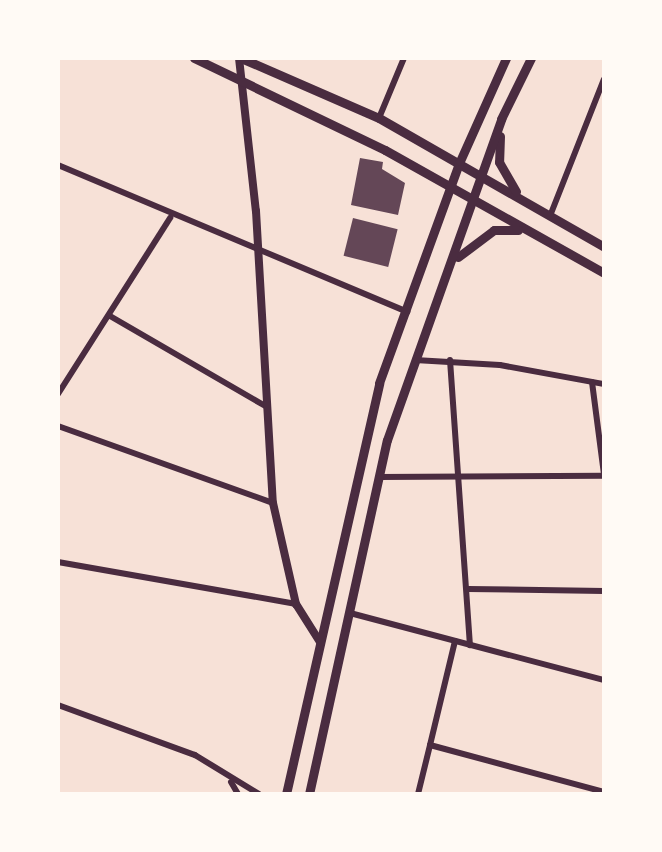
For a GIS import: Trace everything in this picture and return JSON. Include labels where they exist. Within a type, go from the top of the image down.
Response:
[{"type":"main road","points":[[194,58],[245,88],[385,150],[520,230],[604,273]]},
{"type":"main road","points":[[240,58],[379,118],[485,175],[529,207],[604,247]]},
{"type":"main road","points":[[286,794],[350,490],[449,189],[506,58]]},
{"type":"main road","points":[[309,794],[379,477],[415,360],[485,175],[501,119],[531,58]]},
{"type":"main road","points":[[501,119],[499,162],[529,207]]},
{"type":"main road","points":[[455,259],[494,230],[520,230]]},
{"type":"street","points":[[240,58],[258,256],[273,503],[296,604],[320,642]]},
{"type":"street","points":[[379,118],[404,58]]},
{"type":"street","points":[[549,219],[604,79]]},
{"type":"street","points":[[58,165],[258,256],[407,312]]},
{"type":"street","points":[[58,394],[170,218]]},
{"type":"street","points":[[110,316],[265,406]]},
{"type":"street","points":[[415,360],[450,360],[604,384]]},
{"type":"street","points":[[450,360],[463,480],[470,645]]},
{"type":"street","points":[[379,477],[463,480],[604,476],[592,382]]},
{"type":"street","points":[[58,426],[273,503]]},
{"type":"street","points":[[58,562],[296,604]]},
{"type":"street","points":[[468,589],[604,591]]},
{"type":"street","points":[[350,613],[604,680]]},
{"type":"street","points":[[418,794],[455,641]]},
{"type":"street","points":[[58,705],[195,755],[231,782],[259,794]]},
{"type":"street","points":[[430,745],[604,792]]},
{"type":"street","points":[[231,782],[238,794]]},
{"type":"building","points":[[360,158],[383,162],[382,169],[405,183],[398,215],[351,205]]},
{"type":"building","points":[[353,218],[398,229],[388,267],[344,256]]}]
